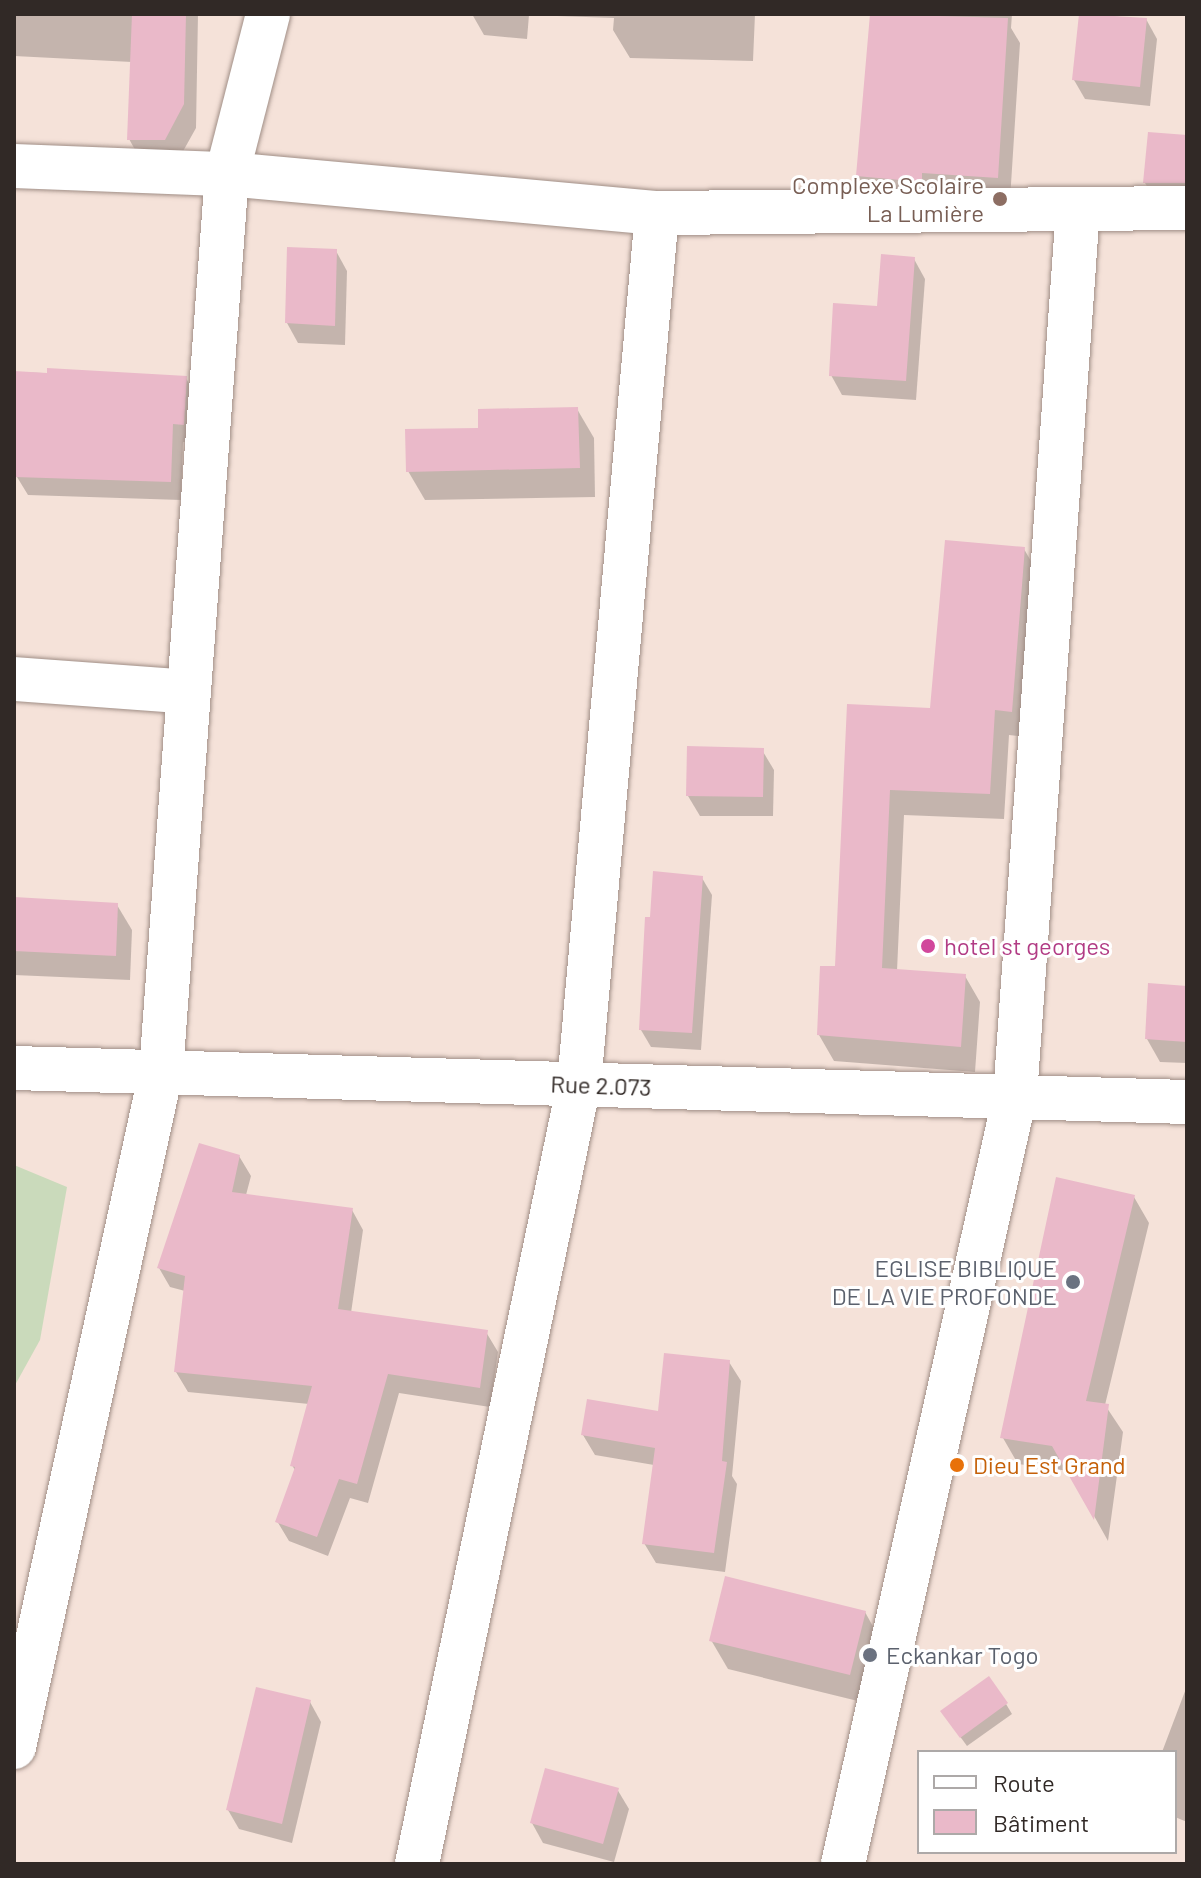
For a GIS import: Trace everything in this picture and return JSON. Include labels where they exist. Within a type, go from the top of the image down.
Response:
[{"type":"street","points":[[14,1747],[161,1072],[227,174],[268,14]]},
{"type":"street","points":[[14,166],[227,174],[657,213],[1187,208]]},
{"type":"street","points":[[843,1864],[1015,1096],[1078,209]]},
{"type":"street","points":[[417,1864],[579,1084],[657,213]]},
{"type":"street","points":[[14,679],[189,692]]},
{"type":"street","name":"Rue 2.073","points":[[14,1068],[1187,1102]]},
{"type":"green space","points":[[14,1165],[67,1187],[40,1340],[14,1387]]},
{"type":"building","points":[[132,14],[186,14],[184,104],[165,140],[127,140]]},
{"type":"building","points":[[870,14],[1008,18],[998,178],[922,173],[922,182],[856,176]]},
{"type":"building","points":[[1079,14],[1147,18],[1140,87],[1072,80]]},
{"type":"building","points":[[1148,132],[1187,135],[1187,183],[1143,183]]},
{"type":"building","points":[[287,247],[337,249],[335,326],[285,323]]},
{"type":"building","points":[[881,254],[915,257],[906,381],[829,376],[833,303],[877,306]]},
{"type":"building","points":[[47,368],[187,376],[184,425],[173,424],[171,482],[15,477],[14,371],[47,373]]},
{"type":"building","points":[[578,407],[580,468],[406,472],[405,429],[478,428],[478,409]]},
{"type":"building","points":[[945,540],[1025,547],[1012,712],[995,710],[990,794],[890,790],[882,968],[966,974],[961,1047],[817,1035],[820,966],[835,966],[847,704],[930,708]]},
{"type":"building","points":[[687,746],[764,748],[763,797],[686,796]]},
{"type":"building","points":[[653,871],[703,876],[692,1033],[639,1030],[645,917],[650,917]]},
{"type":"building","points":[[14,897],[118,903],[116,956],[14,951]]},
{"type":"building","points":[[1148,983],[1187,986],[1187,1042],[1145,1039]]},
{"type":"building","points":[[199,1143],[240,1155],[232,1192],[353,1208],[338,1309],[488,1330],[480,1388],[388,1374],[357,1484],[339,1479],[317,1537],[275,1522],[295,1467],[290,1466],[312,1386],[174,1372],[185,1276],[157,1268]]},
{"type":"building","name":"EGLISE BIBLIQUE DE LA VIE PROFONDE","points":[[1056,1177],[1135,1195],[1086,1401],[1109,1404],[1094,1520],[1052,1446],[1000,1438]]},
{"type":"building","points":[[664,1353],[730,1360],[722,1461],[727,1462],[714,1553],[642,1544],[655,1448],[581,1435],[587,1399],[658,1411]]},
{"type":"building","points":[[725,1576],[866,1611],[850,1675],[709,1641]]},
{"type":"building","points":[[989,1676],[1008,1703],[960,1738],[940,1711]]},
{"type":"building","points":[[256,1687],[311,1700],[282,1824],[226,1810]]},
{"type":"building","points":[[545,1768],[619,1788],[603,1844],[530,1823]]},
{"type":"place","name":"Complexe Scolaire La Lumière","points":[[1000,199]]},
{"type":"place","name":"hotel st georges","points":[[928,946]]},
{"type":"place","name":"EGLISE BIBLIQUE DE LA VIE PROFONDE","points":[[1073,1282]]},
{"type":"place","name":"Dieu Est Grand","points":[[957,1465]]},
{"type":"place","name":"Eckankar Togo","points":[[870,1655]]}]
